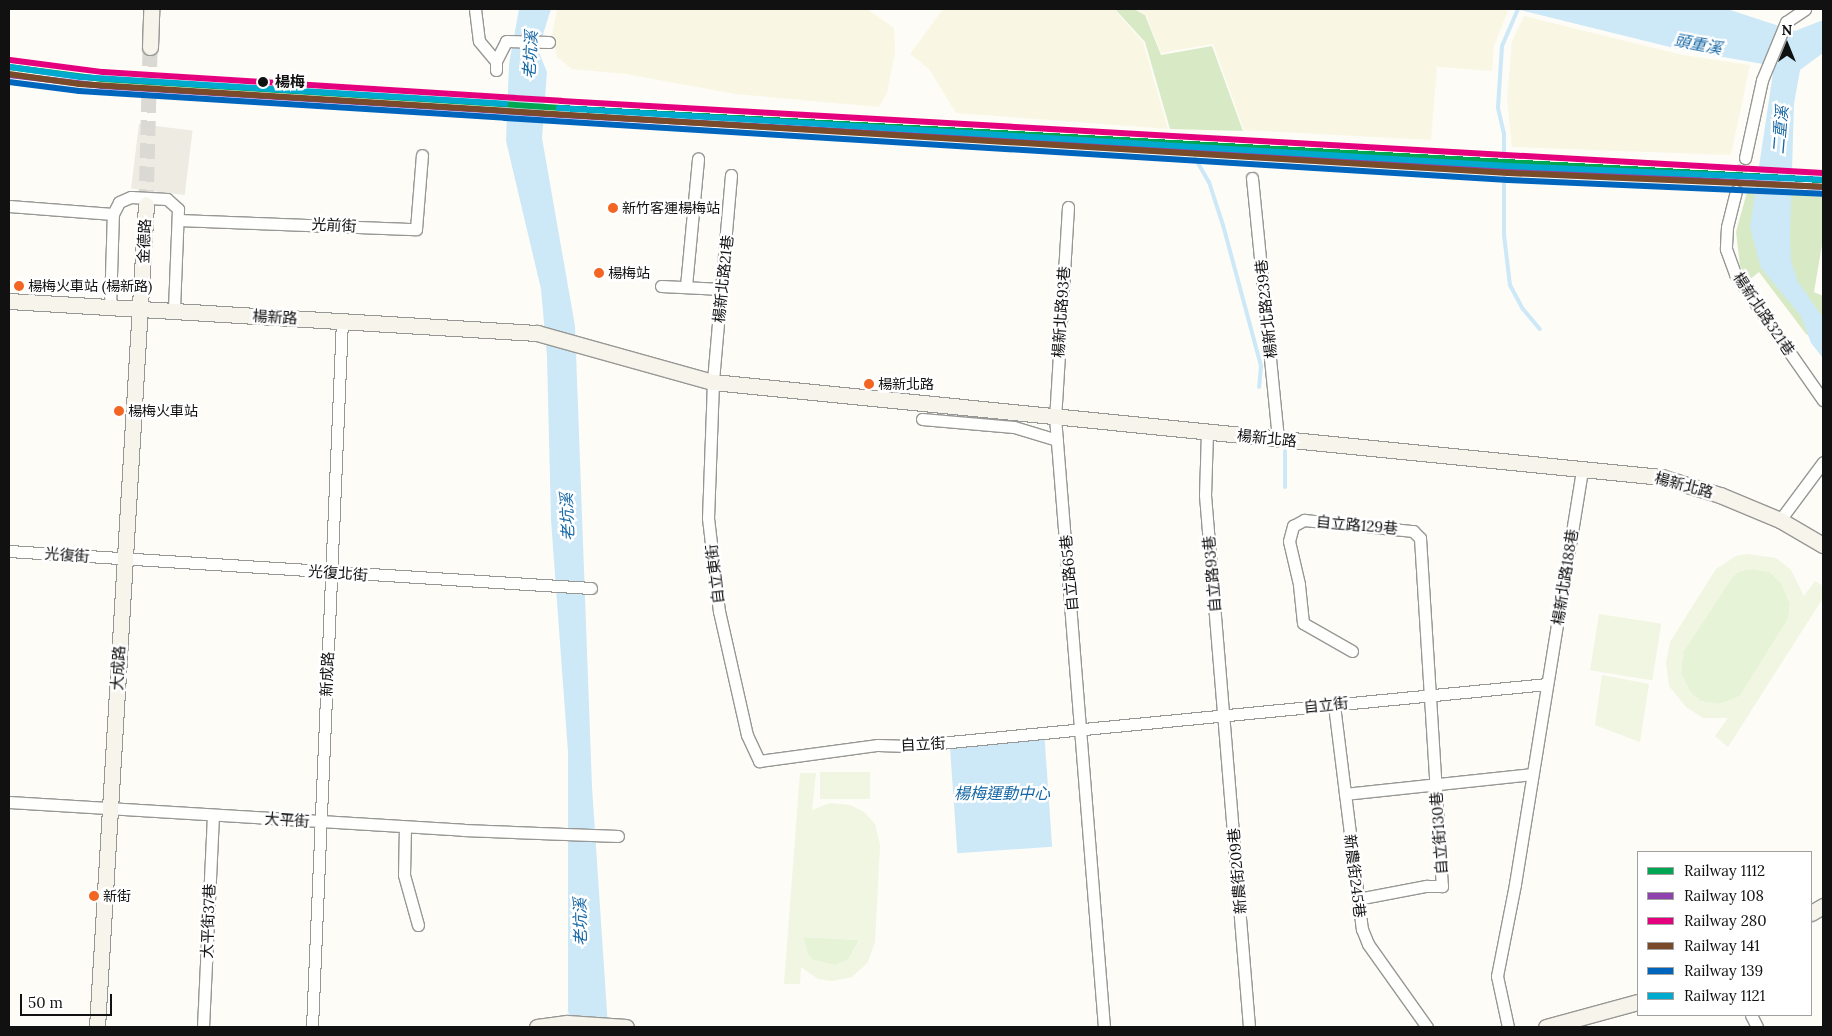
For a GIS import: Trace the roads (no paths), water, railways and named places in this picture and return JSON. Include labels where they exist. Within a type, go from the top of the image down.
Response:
[{"type":"street","points":[[150,47],[151,9]]},
{"type":"street","points":[[475,9],[479,41],[496,65],[506,41],[549,42]]},
{"type":"street","points":[[1745,158],[1762,80],[1786,22],[1805,9]]},
{"type":"street","name":"光前街","points":[[178,220],[416,229],[422,155]]},
{"type":"street","points":[[686,286],[698,159]]},
{"type":"street","name":"楊新北路21巷","points":[[713,382],[732,175]]},
{"type":"street","name":"楊新北路239巷","points":[[1252,178],[1278,439]]},
{"type":"street","name":"楊新北路321巷","points":[[1736,191],[1727,227],[1726,248],[1735,274],[1823,400]]},
{"type":"street","points":[[110,306],[113,214],[119,202],[131,197],[167,199],[178,209],[174,310]]},
{"type":"street","name":"金德路","points":[[142,308],[146,204]]},
{"type":"street","points":[[9,206],[113,214]]},
{"type":"street","name":"楊新北路93巷","points":[[1056,417],[1068,207]]},
{"type":"street","points":[[661,286],[722,289]]},
{"type":"street","name":"楊新路","points":[[9,301],[342,320],[541,334],[582,345]]},
{"type":"street","name":"大成路","points":[[97,1027],[109,809],[142,308]]},
{"type":"street","name":"新成路","points":[[312,1027],[342,320]]},
{"type":"street","name":"楊新北路","points":[[582,345],[713,382],[1661,477],[1720,495],[1780,520],[1823,546]]},
{"type":"street","name":"自立東街","points":[[713,382],[708,518],[719,611],[747,735],[758,761]]},
{"type":"street","name":"自立路65巷","points":[[1056,417],[1104,1027]]},
{"type":"street","points":[[922,419],[1014,427],[1057,440]]},
{"type":"street","name":"自立路93巷","points":[[1207,432],[1205,495],[1223,716]]},
{"type":"street","points":[[1780,520],[1823,462]]},
{"type":"street","name":"楊新北路188巷","points":[[1547,684],[1582,470]]},
{"type":"street","name":"自立路129巷","points":[[1352,651],[1303,622],[1299,584],[1289,541],[1293,526],[1304,520],[1414,530],[1420,538],[1428,696]]},
{"type":"street","name":"光復街","points":[[9,551],[126,559]]},
{"type":"street","name":"光復北街","points":[[126,559],[588,588]]},
{"type":"street","points":[[1508,1027],[1497,976],[1547,684]]},
{"type":"street","name":"自立街","points":[[758,761],[878,745],[909,746],[1547,684]]},
{"type":"street","name":"自立街130巷","points":[[1358,899],[1426,886],[1442,886],[1428,696]]},
{"type":"street","name":"新農街245巷","points":[[1334,705],[1362,930],[1368,944],[1427,1027]]},
{"type":"street","name":"新農街209巷","points":[[1223,716],[1249,1027]]},
{"type":"street","points":[[1345,794],[1435,782],[1532,774]]},
{"type":"street","name":"大平街","points":[[9,802],[405,827],[618,836]]},
{"type":"street","name":"大平街37巷","points":[[203,1027],[212,815]]},
{"type":"street","points":[[405,827],[404,875],[418,925]]},
{"type":"street","points":[[1812,912],[1823,906]]},
{"type":"street","points":[[1546,1027],[1637,1002]]},
{"type":"street","points":[[536,1027],[567,1025],[626,1027]]},
{"type":"water","name":"老坑溪","points":[[519,9],[551,9],[538,50],[547,72],[542,138],[575,326],[592,787],[608,1027],[572,1027],[568,1011],[568,752],[551,520],[547,356],[541,289],[506,141],[509,64]]},
{"type":"water","points":[[1516,9],[1727,9],[1795,31],[1823,20],[1823,53],[1800,70],[1794,104],[1790,236],[1791,260],[1797,280],[1823,318],[1823,358],[1811,343],[1801,316],[1761,268],[1750,227],[1774,66],[1678,49]]},
{"type":"water","name":"楊梅運動中心","points":[[1044,730],[1052,847],[957,853],[949,737]]},
{"type":"waterway","points":[[1518,9],[1502,46],[1498,108],[1504,133],[1504,235],[1510,285],[1523,309],[1540,329]]},
{"type":"waterway","points":[[1195,158],[1209,182],[1223,225],[1261,366],[1259,387]]},
{"type":"waterway","points":[[1285,451],[1285,487]]},
{"type":"tunnel","points":[[146,204],[150,47]]},
{"type":"tunnel","points":[[1736,191],[1745,158]]},
{"type":"rail line","name":"280","points":[[10,60],[103,72],[561,101],[1823,173]]},
{"type":"rail line","name":"1112","points":[[9,67],[102,79],[561,108],[1823,180]]},
{"type":"rail line","name":"1121","points":[[10,67],[80,77],[505,104]]},
{"type":"rail line","name":"141","points":[[9,74],[79,84],[505,111],[1508,173],[1823,187]]},
{"type":"rail line","name":"108","points":[[9,75],[102,86],[561,115],[1823,187]]},
{"type":"rail line","name":"139","points":[[9,82],[79,91],[1508,180],[1823,194]]},
{"type":"rail line","name":"1121","points":[[559,108],[1508,166],[1823,180]]},
{"type":"place","name":"楊梅","points":[[263,82]]},
{"type":"place","name":"新竹客運楊梅站","points":[[613,208]]},
{"type":"place","name":"楊梅站","points":[[599,273]]},
{"type":"place","name":"楊梅火車站 (楊新路)","points":[[19,286]]},
{"type":"place","name":"楊新北路","points":[[869,384]]},
{"type":"place","name":"楊梅火車站","points":[[119,411]]},
{"type":"place","name":"新街","points":[[94,896]]},
{"type":"water label","name":"頭重溪","points":[[1698,44]]},
{"type":"water label","name":"二重溪","points":[[1780,130]]}]
